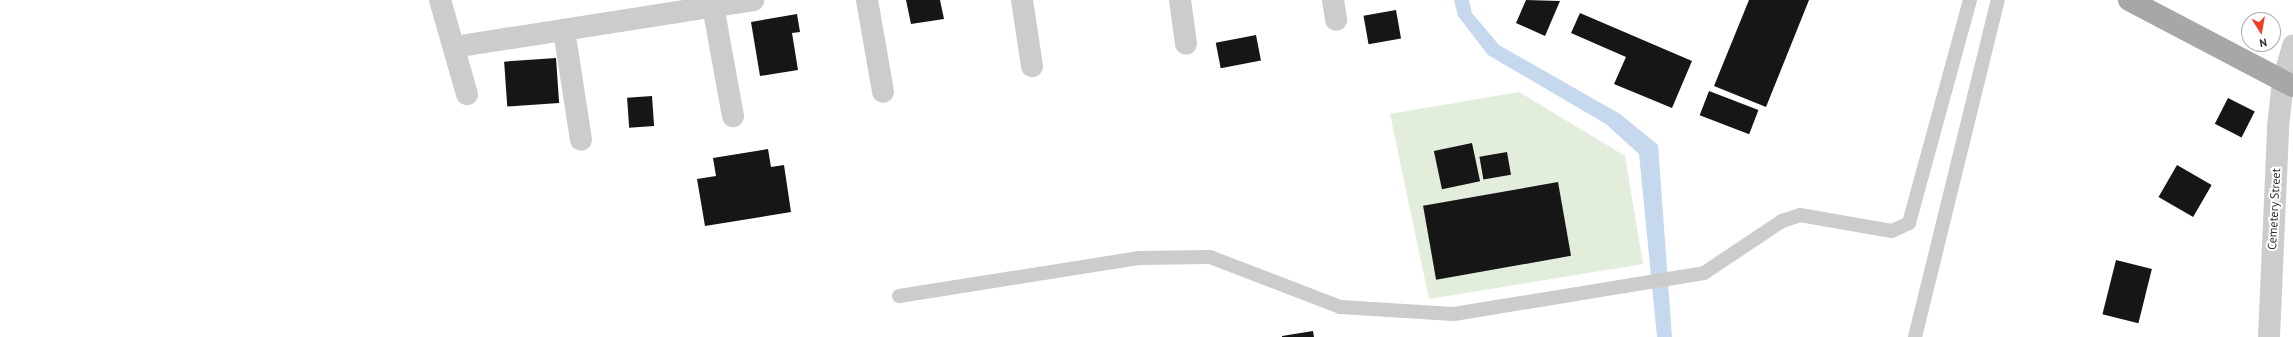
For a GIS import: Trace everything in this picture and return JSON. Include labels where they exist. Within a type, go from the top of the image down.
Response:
[{"type":"main road","points":[[2129,0],[2288,83]]},
{"type":"street","points":[[440,0],[467,94]]},
{"type":"street","points":[[454,47],[754,0]]},
{"type":"street","points":[[867,0],[883,92]]},
{"type":"street","points":[[1022,0],[1032,66]]},
{"type":"street","points":[[1180,0],[1186,44]]},
{"type":"street","points":[[713,6],[732,116]]},
{"type":"street","points":[[564,30],[581,140]]},
{"type":"street","name":"Cemetery Street","points":[[2269,337],[2278,127],[2288,83],[2293,45]]},
{"type":"lane","points":[[899,296],[1138,258],[1210,257],[1348,308],[1454,314],[1704,273],[1782,221],[1800,215],[1892,231],[1909,223],[1970,0]]},
{"type":"lane","points":[[1915,337],[1998,0]]},
{"type":"green space","points":[[1519,92],[1625,156],[1643,264],[1429,299],[1390,114]]},
{"type":"water","points":[[1454,0],[1469,0],[1472,13],[1499,45],[1620,114],[1658,145],[1672,337],[1657,337],[1639,154],[1606,124],[1488,55],[1458,16]]},
{"type":"building","points":[[906,0],[940,0],[944,19],[911,24]]},
{"type":"building","points":[[1526,0],[1560,1],[1545,36],[1516,23]]},
{"type":"building","points":[[1749,0],[1809,0],[1766,107],[1714,86]]},
{"type":"building","points":[[1396,10],[1401,39],[1369,44],[1364,16]]},
{"type":"building","points":[[1580,13],[1692,61],[1672,108],[1614,84],[1626,57],[1571,33]]},
{"type":"building","points":[[797,14],[800,32],[792,33],[798,70],[760,76],[751,22]]},
{"type":"building","points":[[1256,35],[1261,61],[1221,68],[1216,43]]},
{"type":"building","points":[[556,58],[559,103],[507,107],[504,62]]},
{"type":"building","points":[[1709,91],[1758,110],[1749,134],[1700,115]]},
{"type":"building","points":[[652,96],[654,126],[629,128],[627,98]]},
{"type":"building","points":[[2228,98],[2255,112],[2242,137],[2215,124]]},
{"type":"building","points":[[1472,143],[1480,181],[1442,189],[1434,151]]},
{"type":"building","points":[[768,149],[771,167],[784,165],[791,212],[705,226],[697,179],[716,176],[713,158]]},
{"type":"building","points":[[1507,152],[1511,175],[1483,180],[1479,157]]},
{"type":"building","points":[[2177,165],[2212,185],[2193,217],[2158,197]]},
{"type":"building","points":[[1558,182],[1571,256],[1436,280],[1423,206]]},
{"type":"building","points":[[2116,260],[2152,269],[2138,323],[2102,314]]},
{"type":"building","points":[[1313,331],[1314,337],[1282,337],[1282,336]]}]
